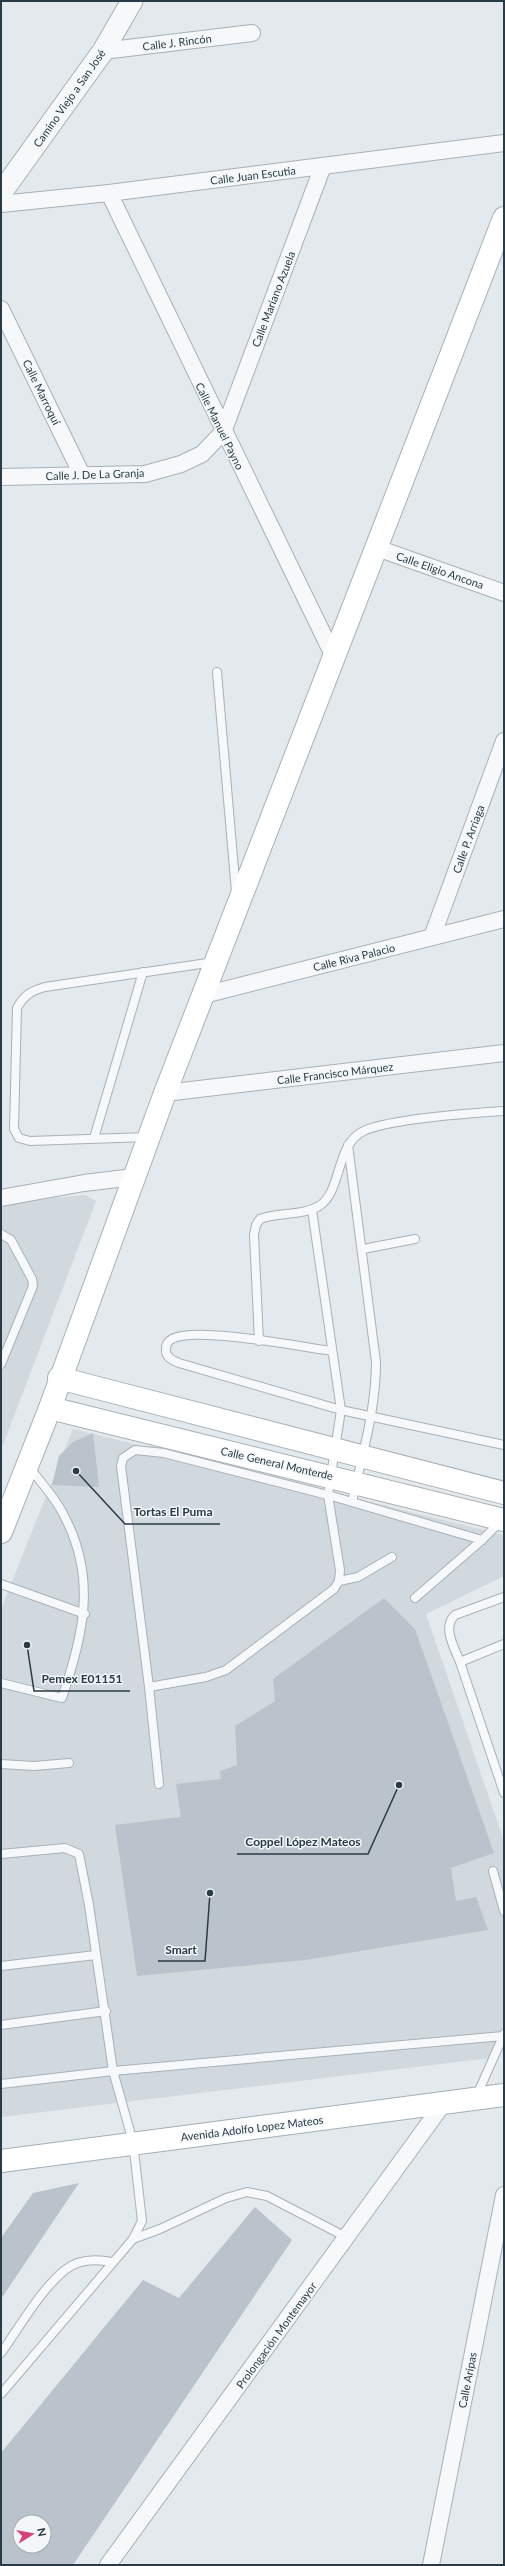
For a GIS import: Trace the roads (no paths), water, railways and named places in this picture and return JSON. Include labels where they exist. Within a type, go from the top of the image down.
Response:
[{"type":"main road","points":[[1,1532],[50,1408],[59,1378],[165,1094],[504,218]]},
{"type":"main road","points":[[59,1378],[504,1493]]},
{"type":"main road","name":"Calle General Monterde","points":[[50,1408],[354,1492],[503,1520]]},
{"type":"main road","name":"Avenida Adolfo Lopez Mateos","points":[[3,2163],[133,2142],[443,2104],[504,2095]]},
{"type":"street","name":"Camino Viejo a San José","points":[[1,193],[103,51],[132,1]]},
{"type":"street","name":"Calle J. Rincón","points":[[103,51],[252,33]]},
{"type":"street","name":"Calle Juan Escutia","points":[[1,204],[109,193],[504,142]]},
{"type":"street","name":"Calle Mariano Azuela","points":[[223,432],[323,166]]},
{"type":"street","name":"Calle Manuel Payno","points":[[109,193],[223,432],[334,657]]},
{"type":"street","name":"Calle Marroquí","points":[[1,309],[82,475]]},
{"type":"street","name":"Calle J. De La Granja","points":[[1,477],[145,474],[181,464],[202,454],[223,432]]},
{"type":"street","name":"Calle Eligio Ancona","points":[[377,548],[504,593]]},
{"type":"street","name":"Calle P. Arriaga","points":[[432,937],[504,741]]},
{"type":"street","name":"Calle Riva Palacio","points":[[204,994],[504,919]]},
{"type":"street","name":"Calle Francisco Márquez","points":[[165,1094],[504,1052]]},
{"type":"street","points":[[1,1198],[84,1183],[134,1177]]},
{"type":"street","name":"Prolongación Montemayor","points":[[108,2565],[443,2104]]},
{"type":"street","name":"Calle Aripas","points":[[431,2565],[504,2195]]},
{"type":"lane","points":[[217,672],[237,907]]},
{"type":"lane","points":[[149,1137],[30,1141],[19,1138],[14,1129],[17,1008],[23,998],[32,991],[45,987],[216,962]]},
{"type":"lane","points":[[94,1138],[143,972]]},
{"type":"lane","points":[[259,1341],[254,1235],[256,1225],[260,1219],[269,1215],[312,1210],[321,1205],[327,1197],[348,1144],[359,1133],[381,1125],[504,1111]]},
{"type":"lane","points":[[348,1144],[363,1249],[376,1362],[376,1391],[372,1418],[354,1492],[482,1540]]},
{"type":"lane","points":[[149,1687],[206,1677],[226,1670],[334,1588],[339,1581],[340,1570],[329,1485],[336,1449],[341,1410],[312,1210]]},
{"type":"lane","points":[[1,1234],[11,1240],[32,1279],[33,1286],[1,1364]]},
{"type":"lane","points":[[363,1249],[415,1239]]},
{"type":"lane","points":[[332,1351],[259,1341],[189,1335],[172,1339],[166,1345],[165,1352],[168,1358],[178,1363],[341,1410],[372,1418],[504,1445]]},
{"type":"lane","points":[[159,1784],[149,1687],[121,1466],[123,1458],[135,1450],[164,1453],[329,1485]]},
{"type":"lane","points":[[1,1683],[62,1698],[75,1659],[85,1614],[84,1573],[78,1544],[61,1510],[27,1464]]},
{"type":"lane","points":[[415,1598],[503,1520]]},
{"type":"lane","points":[[339,1581],[358,1577],[392,1557]]},
{"type":"lane","points":[[1,1584],[85,1614]]},
{"type":"lane","points":[[504,1597],[454,1615],[449,1620],[448,1627],[504,1793]]},
{"type":"lane","points":[[460,1662],[504,1644]]},
{"type":"lane","points":[[1,1764],[34,1766],[69,1763]]},
{"type":"lane","points":[[1,1854],[65,1848],[79,1854],[90,1905],[96,1955],[106,2011],[113,2071],[133,2142],[142,2221],[133,2239],[1,2394]]},
{"type":"lane","points":[[493,1871],[504,1912]]},
{"type":"lane","points":[[1,1966],[96,1955]]},
{"type":"lane","points":[[1,2025],[106,2011]]},
{"type":"lane","points":[[1,2084],[113,2071],[504,2035],[475,2099]]},
{"type":"lane","points":[[133,2239],[160,2230],[226,2198],[247,2192],[267,2196],[346,2237]]},
{"type":"lane","points":[[1,2353],[35,2304],[65,2269],[84,2261],[97,2259],[112,2262]]},
{"type":"place","name":"Tortas El Puma","points":[[76,1471]]},
{"type":"place","name":"Pemex E01151","points":[[27,1645]]},
{"type":"place","name":"Coppel López Mateos","points":[[399,1785]]},
{"type":"place","name":"Smart","points":[[210,1893]]}]
